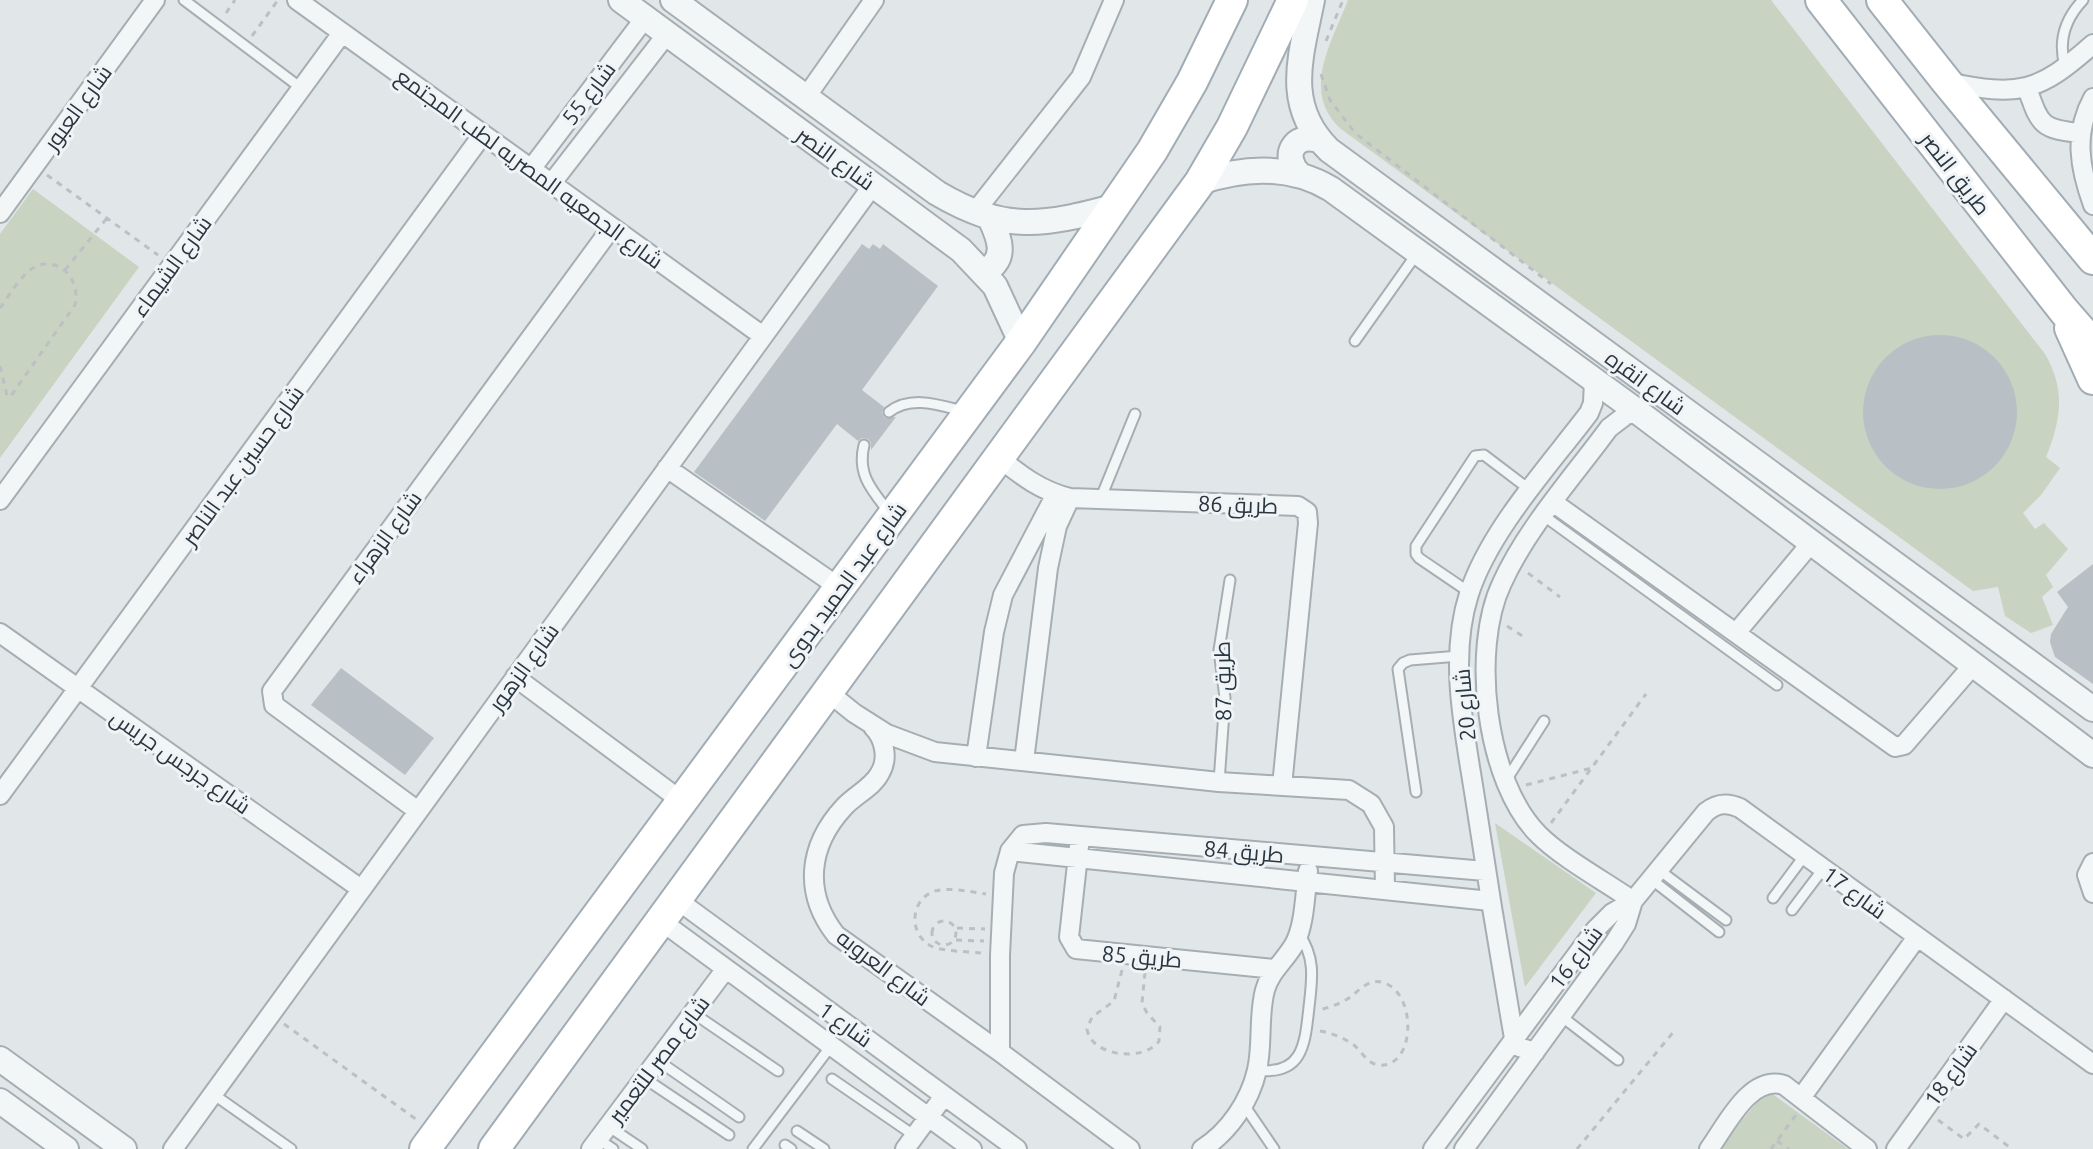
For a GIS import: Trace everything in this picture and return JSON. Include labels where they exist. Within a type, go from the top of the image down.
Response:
[{"type":"main road","name":"شارع عبد الحميد بدوى","points":[[431,1141],[1021,342],[1116,206],[1192,82],[1232,0]]},
{"type":"main road","points":[[494,1149],[1200,182],[1252,88],[1293,0]]},
{"type":"main road","name":"طريق النصر","points":[[1821,0],[2093,344]]},
{"type":"main road","points":[[1882,0],[2093,259]]},
{"type":"main road","points":[[2064,311],[2093,379]]},
{"type":"street","name":"شارع العبور","points":[[0,213],[155,0]]},
{"type":"street","name":"شارع الجمعيه المصريه لطب المجتمع","points":[[297,0],[763,336]]},
{"type":"street","name":"شارع النصر","points":[[621,0],[961,250],[984,272],[1005,302],[1021,342]]},
{"type":"street","name":"شارع النصر","points":[[673,0],[937,193],[982,216],[1010,222],[1050,222],[1116,206]]},
{"type":"street","points":[[806,97],[874,0]]},
{"type":"street","points":[[984,272],[997,262],[1001,247],[982,216],[1081,77],[1114,0]]},
{"type":"street","name":"شارع انقره","points":[[1312,0],[1298,86],[1301,107],[1318,140],[1329,150],[2093,709]]},
{"type":"street","name":"شارع 55","points":[[531,169],[645,18]]},
{"type":"street","name":"شارع الشيماء","points":[[0,500],[342,33]]},
{"type":"street","name":"شارع 55","points":[[551,184],[667,34]]},
{"type":"street","points":[[1946,81],[1987,90],[2027,88],[2065,69],[2093,44]]},
{"type":"street","points":[[2027,88],[2042,124],[2080,133]]},
{"type":"street","points":[[2093,98],[2083,117],[2080,133],[2083,174],[2093,205]]},
{"type":"street","name":"شارع حسين عبد الناصر","points":[[0,795],[483,134]]},
{"type":"street","points":[[1299,174],[1292,167],[1289,157],[1292,147],[1308,137],[1318,140]]},
{"type":"street","name":"شارع انقره","points":[[1200,182],[1251,170],[1299,174],[1331,189],[1638,412],[2093,755]]},
{"type":"street","name":"شارع الزهور","points":[[173,1149],[873,185]]},
{"type":"street","name":"شارع الزهراء","points":[[418,811],[274,705],[272,691],[612,227]]},
{"type":"street","name":"شارع 20","points":[[1514,1038],[1464,726],[1459,656],[1469,592],[1491,546],[1589,413],[1593,403],[1594,380]]},
{"type":"street","name":"شارع 20","points":[[1633,901],[1541,837],[1522,816],[1506,786],[1490,723],[1487,672],[1488,633],[1496,599],[1513,562],[1609,428],[1626,415],[1638,412]]},
{"type":"street","name":"طريق 86","points":[[999,458],[1029,481],[1063,496],[1100,500],[1298,506],[1307,512],[1282,786]]},
{"type":"street","points":[[667,468],[840,588]]},
{"type":"street","points":[[976,757],[994,632],[1003,595],[1063,496]]},
{"type":"street","points":[[1024,761],[1048,568],[1063,496]]},
{"type":"street","points":[[1549,509],[1736,633],[1898,747],[1904,745],[1974,664]]},
{"type":"street","points":[[1736,633],[1812,542]]},
{"type":"street","name":"شارع جرجس جريس","points":[[0,633],[361,889]]},
{"type":"street","points":[[515,677],[683,802]]},
{"type":"street","points":[[828,692],[868,723],[918,748],[935,752],[1219,782],[1349,790],[1371,804],[1384,827],[1385,890]]},
{"type":"street","name":"شارع العروبه","points":[[868,723],[878,732],[884,745],[885,760],[880,773],[843,808],[823,838],[813,872],[818,906],[836,935],[1130,1149]]},
{"type":"street","points":[[1464,726],[1490,723]]},
{"type":"street","name":"شارع 17","points":[[1633,901],[1706,812],[1726,804],[1740,808],[2093,1064]]},
{"type":"street","name":"طريق 84","points":[[1010,851],[1023,835],[1046,833],[1485,871]]},
{"type":"street","name":"طريق 85","points":[[1081,836],[1070,941],[1081,950],[1275,969]]},
{"type":"street","points":[[1000,1052],[1002,895],[1010,851]]},
{"type":"street","name":"طريق 84","points":[[1010,851],[1490,901]]},
{"type":"street","points":[[1202,1149],[1220,1136],[1244,1105],[1257,1070],[1264,991],[1299,934],[1310,857]]},
{"type":"street","points":[[2093,863],[2087,875],[2093,893]]},
{"type":"street","name":"شارع 16","points":[[1464,1149],[1620,934],[1633,901]]},
{"type":"street","name":"شارع 16","points":[[1433,1149],[1603,921],[1633,901]]},
{"type":"street","name":"شارع 1","points":[[668,910],[725,970],[972,1149]]},
{"type":"street","name":"شارع 1","points":[[668,910],[944,1096],[1017,1149]]},
{"type":"street","points":[[1803,1100],[1917,937]]},
{"type":"street","name":"شارع مصر للتعمير","points":[[603,1141],[644,1078],[725,970]]},
{"type":"street","name":"شارع 18","points":[[1896,1149],[2004,999]]},
{"type":"street","points":[[1514,1038],[1519,1047],[1535,1052]]},
{"type":"street","points":[[0,1059],[124,1149]]},
{"type":"street","points":[[1709,1149],[1749,1094],[1765,1084],[1778,1083],[1867,1149]]},
{"type":"street","points":[[910,1143],[944,1096]]},
{"type":"street","points":[[0,1101],[66,1149]]},
{"type":"lane","points":[[184,0],[301,88]]},
{"type":"lane","points":[[2065,69],[2063,35],[2071,14],[2083,0]]},
{"type":"lane","points":[[1355,341],[1418,252]]},
{"type":"lane","points":[[889,412],[897,406],[922,403],[969,413]]},
{"type":"lane","points":[[1100,500],[1135,414]]},
{"type":"lane","points":[[864,445],[861,458],[866,483],[893,516]]},
{"type":"lane","points":[[1469,592],[1419,558],[1416,546],[1475,456],[1484,455],[1530,490]]},
{"type":"lane","points":[[1549,509],[1777,685]]},
{"type":"lane","name":"طريق 87","points":[[1219,782],[1225,698],[1219,650],[1230,580]]},
{"type":"lane","points":[[1416,792],[1398,669],[1410,660],[1459,656]]},
{"type":"lane","points":[[1506,786],[1544,721]]},
{"type":"lane","points":[[1773,898],[1805,855]]},
{"type":"lane","points":[[1792,910],[1823,869]]},
{"type":"lane","points":[[1655,874],[1726,920]]},
{"type":"lane","points":[[1655,874],[1719,932]]},
{"type":"lane","points":[[1257,1070],[1276,1070],[1293,1061],[1304,1045],[1312,965],[1308,948],[1299,934]]},
{"type":"lane","points":[[693,1013],[778,1071]]},
{"type":"lane","points":[[1561,1016],[1618,1060]]},
{"type":"lane","points":[[753,1149],[831,1046]]},
{"type":"lane","points":[[657,1060],[739,1117]]},
{"type":"lane","points":[[644,1078],[729,1135]]},
{"type":"lane","points":[[832,1079],[910,1143]]},
{"type":"lane","points":[[213,1094],[291,1149]]},
{"type":"lane","points":[[1244,1105],[1274,1149]]},
{"type":"lane","points":[[797,1131],[824,1149]]},
{"type":"lane","points":[[603,1141],[642,1149]]},
{"type":"path","points":[[245,46],[278,0]]},
{"type":"path","points":[[1322,51],[1343,0]]},
{"type":"path","points":[[1317,64],[1330,100],[1355,133],[1556,288]]},
{"type":"path","points":[[34,166],[172,265]]},
{"type":"path","points":[[65,270],[107,218]]},
{"type":"path","points":[[0,308],[27,272],[34,268],[50,264],[65,270],[75,282],[75,305],[8,400],[0,366]]},
{"type":"path","points":[[1513,562],[1560,597]]},
{"type":"path","points":[[1541,837],[1646,694]]},
{"type":"path","points":[[1506,786],[1592,768]]},
{"type":"path","points":[[1000,942],[929,945],[918,933],[914,918],[924,897],[939,890],[1002,895]]},
{"type":"path","points":[[945,921],[1000,942],[954,939],[943,945],[933,938],[932,932],[939,922],[945,921]]},
{"type":"path","points":[[954,939],[955,927]]},
{"type":"path","points":[[1124,955],[1114,1001],[1092,1017],[1087,1029],[1088,1036],[1102,1047],[1125,1053],[1149,1051],[1155,1047],[1161,1034],[1160,1027],[1142,1003],[1148,957]]},
{"type":"path","points":[[1306,1031],[1326,1032],[1345,1039],[1371,1063],[1379,1065],[1393,1061],[1400,1053],[1409,1025],[1401,997],[1379,981],[1363,986],[1340,1004],[1309,1010]]},
{"type":"path","points":[[270,1014],[431,1141]]},
{"type":"path","points":[[1577,1149],[1675,1030]]},
{"type":"path","points":[[1771,1149],[1803,1100]]},
{"type":"path","points":[[1924,1110],[1963,1138],[1967,1138],[1979,1124],[2012,1149]]},
{"type":"path","points":[[1777,1141],[1789,1149]]},
{"type":"green space","points":[[1348,0],[1771,0],[2052,367],[2059,405],[2046,457],[2060,468],[2041,495],[2023,513],[2035,529],[2044,523],[2068,549],[2046,575],[2053,587],[2042,597],[2053,625],[2031,633],[2005,616],[1998,587],[1973,591],[1341,129],[1329,115],[1321,83],[1328,50]]},
{"type":"green space","points":[[33,189],[139,267],[0,458],[0,234]]},
{"type":"green space","points":[[1495,823],[1596,893],[1525,987]]},
{"type":"green space","points":[[1767,1090],[1848,1149],[1718,1149]]},
{"type":"building","points":[[862,244],[869,249],[873,244],[880,249],[883,244],[938,286],[862,390],[884,407],[882,413],[885,418],[896,417],[871,450],[868,439],[858,441],[837,424],[765,521],[694,472]]},
{"type":"building","points":[[1940,335],[1969,341],[1994,358],[2011,383],[2017,412],[2011,441],[1994,466],[1969,483],[1940,489],[1911,483],[1886,466],[1869,441],[1863,412],[1869,383],[1886,358],[1911,341]]},
{"type":"building","points":[[2093,564],[2093,684],[2055,657],[2050,642],[2051,634],[2068,607],[2057,592]]},
{"type":"building","points":[[341,668],[434,738],[405,775],[311,705]]}]
